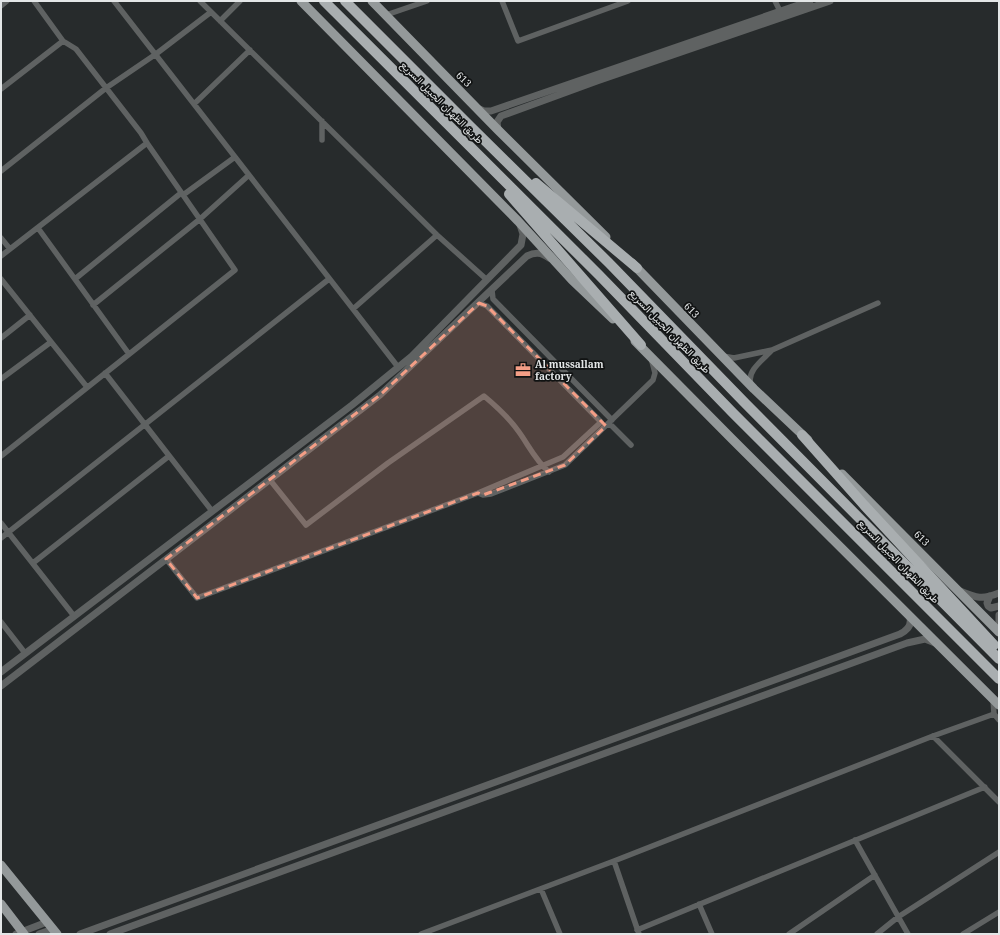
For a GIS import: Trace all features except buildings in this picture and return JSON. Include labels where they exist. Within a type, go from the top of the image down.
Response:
[{"type":"highway","name":"طريق الظهران الجبيل السريع","points":[[324,1],[599,275],[733,413],[999,679]]},
{"type":"highway","name":"طريق الظهران الجبيل السريع","points":[[346,1],[471,127],[609,262],[745,404],[999,659]]},
{"type":"highway","points":[[428,106],[528,215],[641,346]]},
{"type":"highway","points":[[471,127],[637,268]]},
{"type":"highway","points":[[802,434],[864,506],[999,651]]},
{"type":"main road","points":[[301,1],[518,222],[572,280],[641,346],[996,702]]},
{"type":"main road","name":"613","points":[[372,1],[498,130],[581,211],[754,389],[802,434],[960,591],[999,632]]},
{"type":"main road","points":[[1,865],[52,928]]},
{"type":"main road","points":[[1,904],[21,933]]},
{"type":"street","points":[[1,6],[7,1]]},
{"type":"street","points":[[1,456],[235,270],[141,133],[76,49],[68,42],[63,40],[34,1]]},
{"type":"street","points":[[114,1],[398,367]]},
{"type":"street","points":[[200,1],[437,235],[486,280]]},
{"type":"street","points":[[220,21],[240,1]]},
{"type":"street","points":[[386,15],[428,1]]},
{"type":"street","points":[[502,1],[518,41],[628,1]]},
{"type":"street","points":[[775,1],[780,11]]},
{"type":"street","points":[[477,108],[484,111],[491,111],[810,1]]},
{"type":"street","points":[[498,130],[497,122],[501,116],[597,80],[830,1]]},
{"type":"street","points":[[1,171],[106,88],[156,54],[211,12]]},
{"type":"street","points":[[1,89],[63,40]]},
{"type":"street","points":[[194,104],[250,50]]},
{"type":"street","points":[[322,121],[322,140]]},
{"type":"street","points":[[1,256],[147,143]]},
{"type":"street","points":[[75,279],[182,194],[235,157]]},
{"type":"street","points":[[94,305],[200,219],[249,175]]},
{"type":"street","points":[[1,672],[352,405],[412,356],[521,244],[523,234],[518,222]]},
{"type":"street","points":[[38,228],[129,354]]},
{"type":"street","points":[[353,309],[437,235]]},
{"type":"street","points":[[1,238],[10,250]]},
{"type":"street","points":[[1,686],[380,395],[527,256],[533,253],[539,253],[556,263]]},
{"type":"street","points":[[1,279],[87,387]]},
{"type":"street","points":[[1,538],[329,279]]},
{"type":"street","points":[[492,290],[493,300],[529,336],[609,424],[631,445]]},
{"type":"street","points":[[479,303],[487,306],[601,422],[609,424]]},
{"type":"street","points":[[719,353],[724,356],[734,358],[772,350],[878,303]]},
{"type":"street","points":[[1,338],[30,316]]},
{"type":"street","points":[[515,334],[529,336]]},
{"type":"street","points":[[1,379],[51,342]]},
{"type":"street","points":[[754,389],[749,379],[752,372],[772,350]]},
{"type":"street","points":[[478,493],[483,495],[492,494],[565,465],[653,380],[654,373],[651,357]]},
{"type":"street","points":[[105,373],[212,511]]},
{"type":"street","points":[[270,480],[306,525],[388,462],[484,396],[518,430],[542,466],[549,472]]},
{"type":"street","points":[[166,559],[197,598],[478,493],[563,457],[601,422]]},
{"type":"street","points":[[33,564],[169,456]]},
{"type":"street","points":[[1,523],[74,616]]},
{"type":"street","points":[[960,591],[978,598],[999,593]]},
{"type":"street","points":[[990,596],[987,603],[988,606],[991,608],[999,606]]},
{"type":"street","points":[[80,934],[900,634],[905,632],[910,625],[910,618],[907,612]]},
{"type":"street","points":[[999,615],[999,622]]},
{"type":"street","points":[[1,622],[25,653]]},
{"type":"street","points":[[900,634],[907,633],[910,635],[910,639],[907,643]]},
{"type":"street","points":[[110,934],[907,643],[925,639],[941,646]]},
{"type":"street","points":[[996,702],[994,714],[999,720]]},
{"type":"street","points":[[422,934],[542,889],[933,736],[994,714]]},
{"type":"street","points":[[933,736],[999,802]]},
{"type":"street","points":[[538,778],[571,762],[573,759],[571,756],[566,755]]},
{"type":"street","points":[[614,861],[638,932],[699,904],[985,788]]},
{"type":"street","points":[[444,812],[438,812],[437,807],[458,800],[470,791]]},
{"type":"street","points":[[855,840],[908,934]]},
{"type":"street","points":[[877,934],[898,918],[999,852]]},
{"type":"street","points":[[790,934],[875,875]]},
{"type":"street","points":[[542,889],[560,934]]},
{"type":"street","points":[[699,904],[712,934]]},
{"type":"street","points":[[963,934],[999,912]]},
{"type":"street","points":[[21,933],[52,928]]},
{"type":"street","points":[[39,934],[52,928]]},
{"type":"highlighted area","points":[[479,303],[487,306],[606,426],[565,465],[483,495],[478,493],[197,598],[166,559],[380,395]]},
{"type":"place","name":"Al mussallam factory","points":[[523,370]]}]
